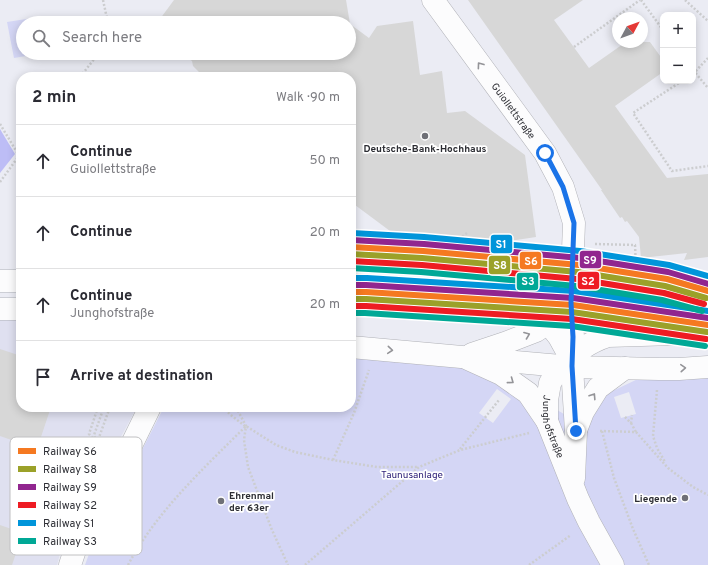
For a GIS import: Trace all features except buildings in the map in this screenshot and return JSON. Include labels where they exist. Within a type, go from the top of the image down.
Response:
[{"type":"main road","name":"Guiollettstraße","points":[[433,0],[545,153],[563,187],[574,223],[571,303],[573,337],[569,361]]},
{"type":"main road","points":[[0,281],[16,281]]},
{"type":"main road","points":[[356,297],[501,305],[571,303],[657,307],[708,306]]},
{"type":"main road","points":[[464,356],[536,331],[548,324],[571,303]]},
{"type":"main road","points":[[526,305],[548,324],[559,337],[569,361]]},
{"type":"main road","points":[[0,309],[16,309]]},
{"type":"main road","points":[[569,361],[596,339],[608,336],[708,333]]},
{"type":"main road","points":[[356,347],[464,356],[569,361],[624,368],[679,369],[708,367]]},
{"type":"main road","points":[[464,356],[501,374],[528,393],[547,421]]},
{"type":"main road","name":"Junghofstraße","points":[[569,361],[550,384],[547,400],[547,421],[589,522],[613,565]]},
{"type":"main road","name":"Junghofstraße","points":[[569,361],[576,431],[574,487]]},
{"type":"main road","points":[[576,431],[584,412],[598,388],[624,368]]},
{"type":"main road","points":[[135,437],[148,412]]},
{"type":"main road","points":[[70,565],[73,555]]},
{"type":"path","points":[[103,0],[106,16]]},
{"type":"path","points":[[574,47],[640,0],[660,26]]},
{"type":"path","points":[[685,0],[708,21]]},
{"type":"path","points":[[696,70],[708,58]]},
{"type":"path","points":[[84,72],[93,60]]},
{"type":"path","points":[[696,74],[708,88]]},
{"type":"path","points":[[677,84],[633,113],[672,171],[708,166]]},
{"type":"path","points":[[0,124],[16,149]]},
{"type":"path","points":[[0,182],[16,160]]},
{"type":"path","points":[[459,239],[467,233]]},
{"type":"path","points":[[459,239],[459,261]]},
{"type":"path","points":[[459,239],[473,240]]},
{"type":"path","points":[[356,242],[392,242],[498,273],[518,274],[556,251],[573,244],[588,243],[635,245],[636,267]]},
{"type":"path","points":[[628,263],[636,267]]},
{"type":"path","points":[[628,272],[636,267]]},
{"type":"path","points":[[356,407],[376,349]]},
{"type":"path","points":[[658,384],[653,436],[657,448],[668,468]]},
{"type":"path","points":[[460,450],[500,398]]},
{"type":"path","points":[[92,437],[89,434],[96,412]]},
{"type":"path","points":[[95,437],[94,435],[102,412]]},
{"type":"path","points":[[99,437],[108,412]]},
{"type":"path","points":[[228,412],[276,445],[295,452],[377,467],[419,467]]},
{"type":"path","points":[[239,412],[246,426],[244,440],[248,467],[272,530],[288,565]]},
{"type":"path","points":[[333,460],[354,412]]},
{"type":"path","points":[[631,423],[632,415]]},
{"type":"path","points":[[625,417],[631,423],[636,432],[668,468],[694,487],[708,495]]},
{"type":"path","points":[[142,543],[173,500],[246,426]]},
{"type":"path","points":[[598,431],[636,432]]},
{"type":"path","points":[[602,431],[614,478],[633,529],[649,565]]},
{"type":"path","points":[[305,565],[419,467],[460,450],[529,433]]},
{"type":"path","points":[[529,565],[589,522]]},
{"type":"path","points":[[128,565],[134,555]]},
{"type":"shaded area","points":[[0,309],[16,309],[16,412],[134,412],[121,437],[10,437],[10,555],[60,555],[57,565],[0,565]]},
{"type":"green space","points":[[16,21],[16,58],[14,58],[7,22]]},
{"type":"green space","name":"Taunusanlage","points":[[356,348],[464,356],[564,414],[659,369],[708,367],[708,565],[85,565],[89,555],[142,555],[142,450],[161,412],[356,412]],"holes":[[[497,389],[511,399],[493,423],[479,413]],[[629,392],[636,414],[621,418],[614,397]]]},
{"type":"water","points":[[0,129],[15,154],[0,173]]},
{"type":"rail line","name":"S1","points":[[356,233],[424,237],[580,251],[669,265],[708,276]]},
{"type":"rail line","name":"S9","points":[[356,240],[424,244],[580,258],[668,272],[708,284]]},
{"type":"rail line","name":"S6","points":[[356,247],[423,251],[579,265],[667,279],[708,291]]},
{"type":"rail line","name":"S8","points":[[356,254],[422,258],[578,272],[665,286],[706,298]]},
{"type":"rail line","name":"S2","points":[[356,261],[422,265],[577,279],[664,293],[704,304]]},
{"type":"rail line","name":"S3","points":[[356,268],[421,272],[576,286],[662,300],[702,311]]},
{"type":"rail line","name":"S1","points":[[356,278],[574,291],[708,311]]},
{"type":"rail line","name":"S9","points":[[356,285],[573,298],[708,318]]},
{"type":"rail line","name":"S6","points":[[356,292],[573,305],[708,325]]},
{"type":"rail line","name":"S8","points":[[356,299],[572,312],[707,332]]},
{"type":"rail line","name":"S2","points":[[356,306],[572,319],[706,339]]},
{"type":"rail line","name":"S3","points":[[356,313],[571,326],[705,346]]},
{"type":"place","name":"Deutsche-Bank-Hochhaus","points":[[425,136]]},
{"type":"place","name":"Liegende","points":[[685,498]]},
{"type":"place","name":"Ehrenmal der 63er","points":[[221,501]]},
{"type":"route","points":[[545,153],[563,187],[574,223],[571,303],[573,337],[572,366],[576,431]]}]
